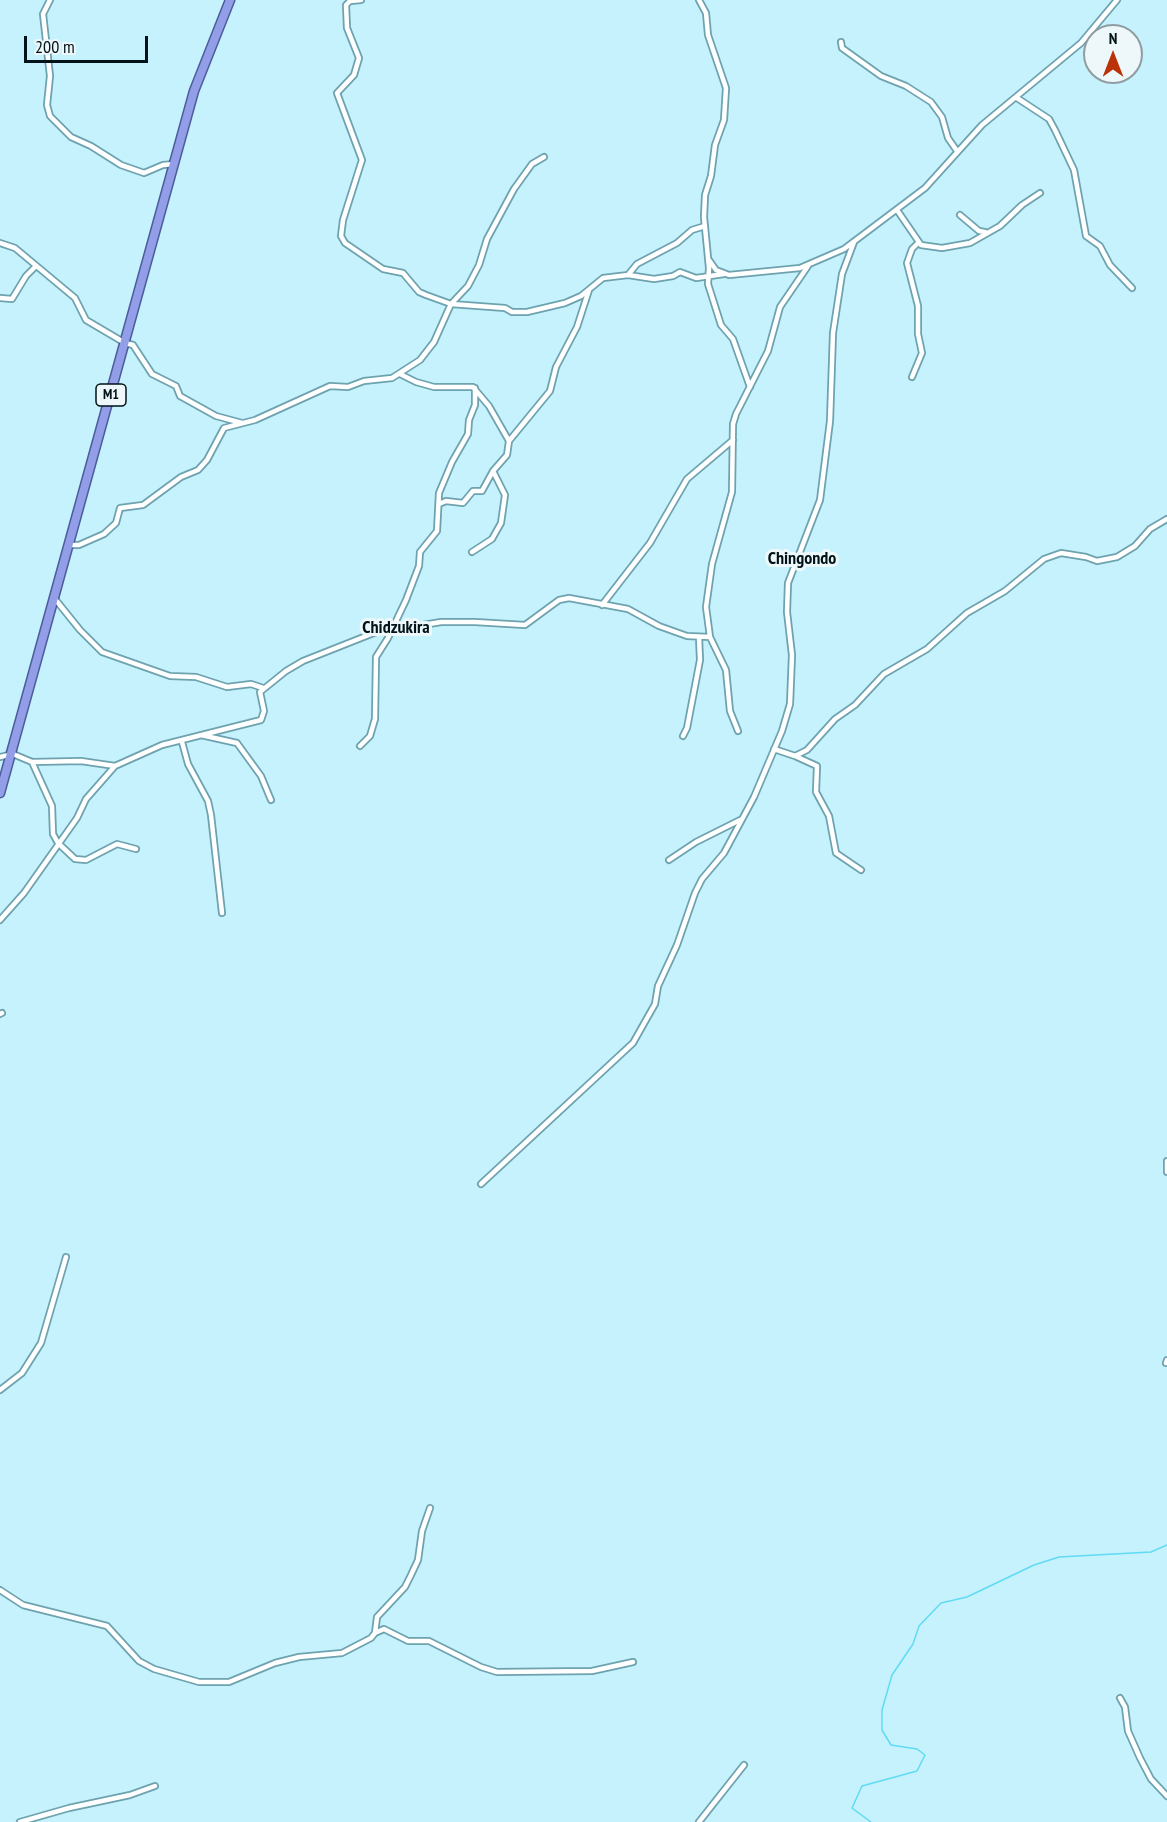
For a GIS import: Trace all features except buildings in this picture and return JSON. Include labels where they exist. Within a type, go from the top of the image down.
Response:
[{"type":"highway","name":"M1","points":[[0,793],[13,754],[194,91],[229,1]]},
{"type":"street","points":[[50,0],[43,14],[50,76],[47,105],[50,116],[71,137],[91,146],[120,165],[144,173],[163,165],[174,164]]},
{"type":"street","points":[[361,0],[350,1],[346,5],[347,28],[359,58],[354,75],[337,93],[362,160],[351,187],[341,226],[341,239],[383,269],[403,273],[418,292],[451,304],[527,312],[565,303],[581,296],[603,278],[627,275],[654,279],[673,276],[680,272],[696,278],[709,277],[808,266],[829,258],[854,242],[925,188],[982,124],[1081,44],[1117,0]]},
{"type":"street","points":[[699,0],[706,14],[708,35],[726,88],[724,120],[715,145],[711,176],[705,195],[705,226],[709,260],[708,284],[712,302],[724,329],[733,339],[750,388]]},
{"type":"street","points":[[841,42],[842,48],[881,76],[906,86],[932,102],[942,117],[951,145],[957,151]]},
{"type":"street","points":[[1017,98],[1049,119],[1076,179],[1086,236],[1100,246],[1110,265],[1132,288]]},
{"type":"street","points":[[70,545],[79,544],[104,534],[116,523],[120,508],[143,505],[183,476],[198,470],[207,460],[223,428],[244,423],[330,386],[348,387],[364,381],[389,379],[420,360],[430,347],[451,304],[468,286],[494,224],[520,180],[532,164],[544,156]]},
{"type":"street","points":[[897,210],[919,242],[927,248],[942,248],[970,243],[985,232],[1000,226],[1022,205],[1040,193]]},
{"type":"street","points":[[960,215],[979,231],[985,232]]},
{"type":"street","points":[[627,275],[637,264],[677,243],[692,230],[705,226]]},
{"type":"street","points":[[481,1184],[633,1043],[655,1004],[658,986],[677,945],[695,893],[702,879],[724,853],[774,750],[790,704],[792,656],[787,612],[788,583],[820,500],[830,421],[833,333],[842,274],[854,242]]},
{"type":"street","points":[[912,377],[922,353],[918,334],[918,305],[907,266],[912,249],[919,242]]},
{"type":"street","points":[[0,243],[15,248],[75,298],[86,320],[125,343],[133,345],[156,378],[178,388],[180,396],[216,416],[244,423]]},
{"type":"street","points":[[709,260],[716,270],[724,274]]},
{"type":"street","points":[[0,298],[12,299],[21,282],[36,266]]},
{"type":"street","points":[[738,731],[730,711],[726,670],[710,637],[706,607],[714,554],[732,492],[736,414],[768,351],[780,307],[808,266]]},
{"type":"street","points":[[439,504],[446,501],[460,503],[467,501],[473,491],[484,489],[493,471],[507,455],[509,441],[550,391],[556,367],[577,327],[589,288]]},
{"type":"street","points":[[400,374],[434,387],[475,388]]},
{"type":"street","points":[[475,388],[509,441]]},
{"type":"street","points":[[360,746],[370,736],[375,719],[376,657],[394,624],[419,566],[420,552],[437,531],[439,504],[445,476],[468,434],[469,418],[476,405],[475,388]]},
{"type":"street","points":[[602,605],[650,543],[687,479],[733,440]]},
{"type":"street","points":[[472,552],[492,539],[501,523],[505,495],[493,471]]},
{"type":"street","points":[[795,756],[815,744],[835,719],[855,705],[884,674],[927,649],[967,613],[1005,591],[1044,559],[1061,553],[1097,561],[1117,557],[1135,546],[1150,529],[1167,519]]},
{"type":"street","points":[[0,920],[24,893],[76,818],[86,799],[115,766],[162,745],[182,742],[261,720],[264,711],[260,694],[263,688],[303,661],[394,624],[417,626],[441,622],[475,622],[520,625],[561,598],[628,609],[659,626],[699,637],[710,637]]},
{"type":"street","points":[[55,599],[102,652],[170,676],[196,677],[227,687],[250,684],[263,688]]},
{"type":"street","points":[[682,736],[687,728],[700,660],[699,637]]},
{"type":"street","points":[[201,735],[237,743],[261,776],[271,800]]},
{"type":"street","points":[[182,742],[188,764],[208,801],[222,913]]},
{"type":"street","points":[[774,750],[817,766],[816,792],[829,816],[836,853],[861,870]]},
{"type":"street","points":[[0,756],[13,754],[32,762],[81,761],[115,766]]},
{"type":"street","points":[[32,762],[52,806],[53,834],[58,843],[78,861],[117,844],[136,849]]},
{"type":"street","points":[[669,860],[696,842],[742,818]]},
{"type":"street","points":[[1167,1161],[1167,1172]]},
{"type":"street","points":[[0,1390],[22,1373],[41,1343],[66,1257]]},
{"type":"street","points":[[375,1633],[377,1617],[405,1587],[418,1560],[422,1531],[430,1508]]},
{"type":"street","points":[[0,1590],[23,1605],[107,1626],[139,1662],[154,1670],[199,1682],[229,1682],[275,1663],[299,1657],[342,1653],[384,1629],[408,1641],[429,1641],[481,1667],[497,1672],[592,1671],[633,1662]]},
{"type":"street","points":[[1120,1698],[1125,1707],[1128,1731],[1140,1758],[1151,1779],[1167,1796]]},
{"type":"street","points":[[699,1822],[744,1765]]},
{"type":"street","points":[[20,1822],[69,1808],[130,1795],[155,1786]]},
{"type":"waterway","points":[[871,1822],[852,1808],[862,1786],[917,1771],[925,1755],[917,1749],[891,1745],[882,1730],[882,1710],[892,1675],[913,1644],[919,1626],[941,1603],[967,1597],[1034,1565],[1059,1557],[1151,1552],[1167,1545]]},
{"type":"district","name":"Chingondo","points":[[802,559]]},
{"type":"district","name":"Chidzukira","points":[[396,628]]}]
